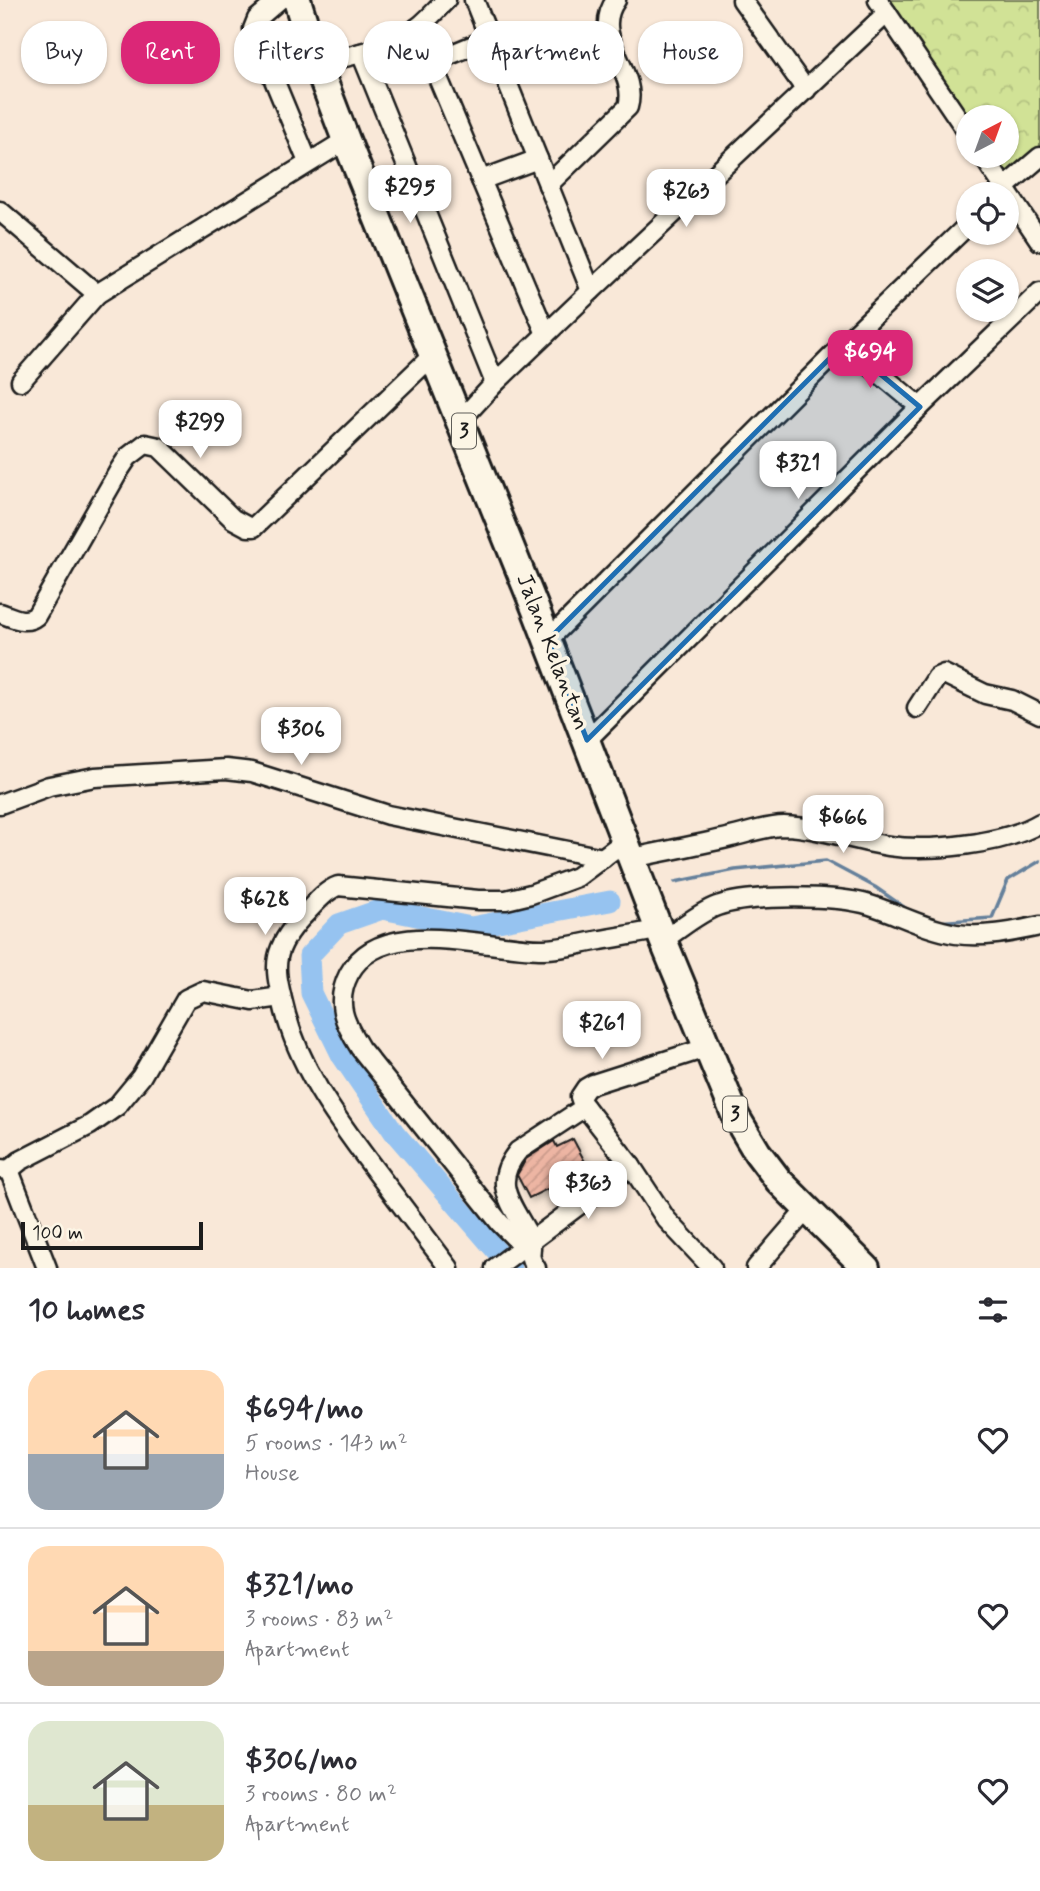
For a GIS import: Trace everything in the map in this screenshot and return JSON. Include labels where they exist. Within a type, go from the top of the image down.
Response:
[{"type":"highway","name":"Jalan Kelantan","points":[[297,0],[304,21]]},
{"type":"highway","name":"Jalan Kelantan","points":[[325,84],[548,640],[706,1048],[736,1117],[779,1181],[866,1268]]},
{"type":"street","points":[[279,0],[257,19],[253,29],[308,162]]},
{"type":"street","points":[[424,21],[446,0]]},
{"type":"street","points":[[474,0],[483,21]]},
{"type":"street","points":[[548,185],[628,107],[629,89],[608,31],[609,12],[617,0]]},
{"type":"street","points":[[742,0],[806,90]]},
{"type":"street","points":[[460,421],[495,383],[591,291],[806,90],[883,7],[956,115]]},
{"type":"street","points":[[349,55],[361,52],[495,383]]},
{"type":"street","points":[[441,84],[547,334]]},
{"type":"street","points":[[509,84],[591,291]]},
{"type":"street","points":[[20,381],[97,294],[346,141]]},
{"type":"street","points":[[1010,182],[1040,157]]},
{"type":"street","points":[[481,180],[538,159]]},
{"type":"street","points":[[0,211],[97,294]]},
{"type":"street","points":[[1019,214],[1040,241]]},
{"type":"street","points":[[548,640],[844,344],[956,237]]},
{"type":"street","points":[[587,740],[920,407],[1040,292]]},
{"type":"street","points":[[844,344],[920,407]]},
{"type":"street","points":[[0,614],[25,621],[36,616],[120,470],[136,449],[145,444],[159,447],[233,519],[248,527],[254,527],[433,355]]},
{"type":"street","points":[[917,708],[937,677],[944,674],[985,694],[1012,700],[1040,714]]},
{"type":"street","points":[[0,803],[49,786],[95,777],[226,769],[271,778],[388,815],[603,858],[776,827],[908,848],[952,846],[996,838],[1016,834],[1040,823]]},
{"type":"street","points":[[449,1268],[359,1149],[314,1083],[294,1042],[281,997],[276,968],[278,955],[283,942],[297,923],[333,888],[348,886],[478,900],[506,900],[554,887],[577,877],[603,858]]},
{"type":"street","points":[[528,1243],[518,1241],[500,1223],[360,1048],[342,1017],[343,990],[347,978],[359,960],[375,948],[402,940],[432,940],[543,949],[660,931],[720,905],[739,901],[814,897],[854,900],[936,930],[956,934],[1001,933],[1040,926]]},
{"type":"street","points":[[47,1268],[4,1169],[90,1125],[117,1106],[141,1077],[186,999],[203,991],[253,1001],[281,997]]},
{"type":"street","points":[[706,1048],[586,1088],[580,1097],[666,1219],[712,1268]]},
{"type":"street","points":[[536,1268],[529,1256],[528,1243],[508,1200],[504,1186],[505,1173],[510,1160],[519,1151],[585,1107]]},
{"type":"street","points":[[495,1268],[631,1166]]},
{"type":"street","points":[[756,1268],[807,1209]]},
{"type":"highlighted area","points":[[844,344],[920,407],[587,740],[548,640]]},
{"type":"green space","points":[[880,0],[1040,0],[1040,146],[1019,164],[1019,105],[959,105]]},
{"type":"green space","points":[[998,168],[1014,168],[1004,176]]},
{"type":"building","points":[[573,1139],[594,1179],[554,1202],[547,1189],[529,1198],[517,1175],[526,1159],[554,1141],[557,1147]]},
{"type":"waterway","points":[[675,882],[735,870],[826,861],[875,887],[911,912]]},
{"type":"waterway","points":[[936,922],[992,918],[1008,880],[1040,861]]},
{"type":"waterway","points":[[511,1268],[394,1132],[342,1056],[311,993],[309,956],[339,924],[382,909],[471,927],[610,901]]}]
